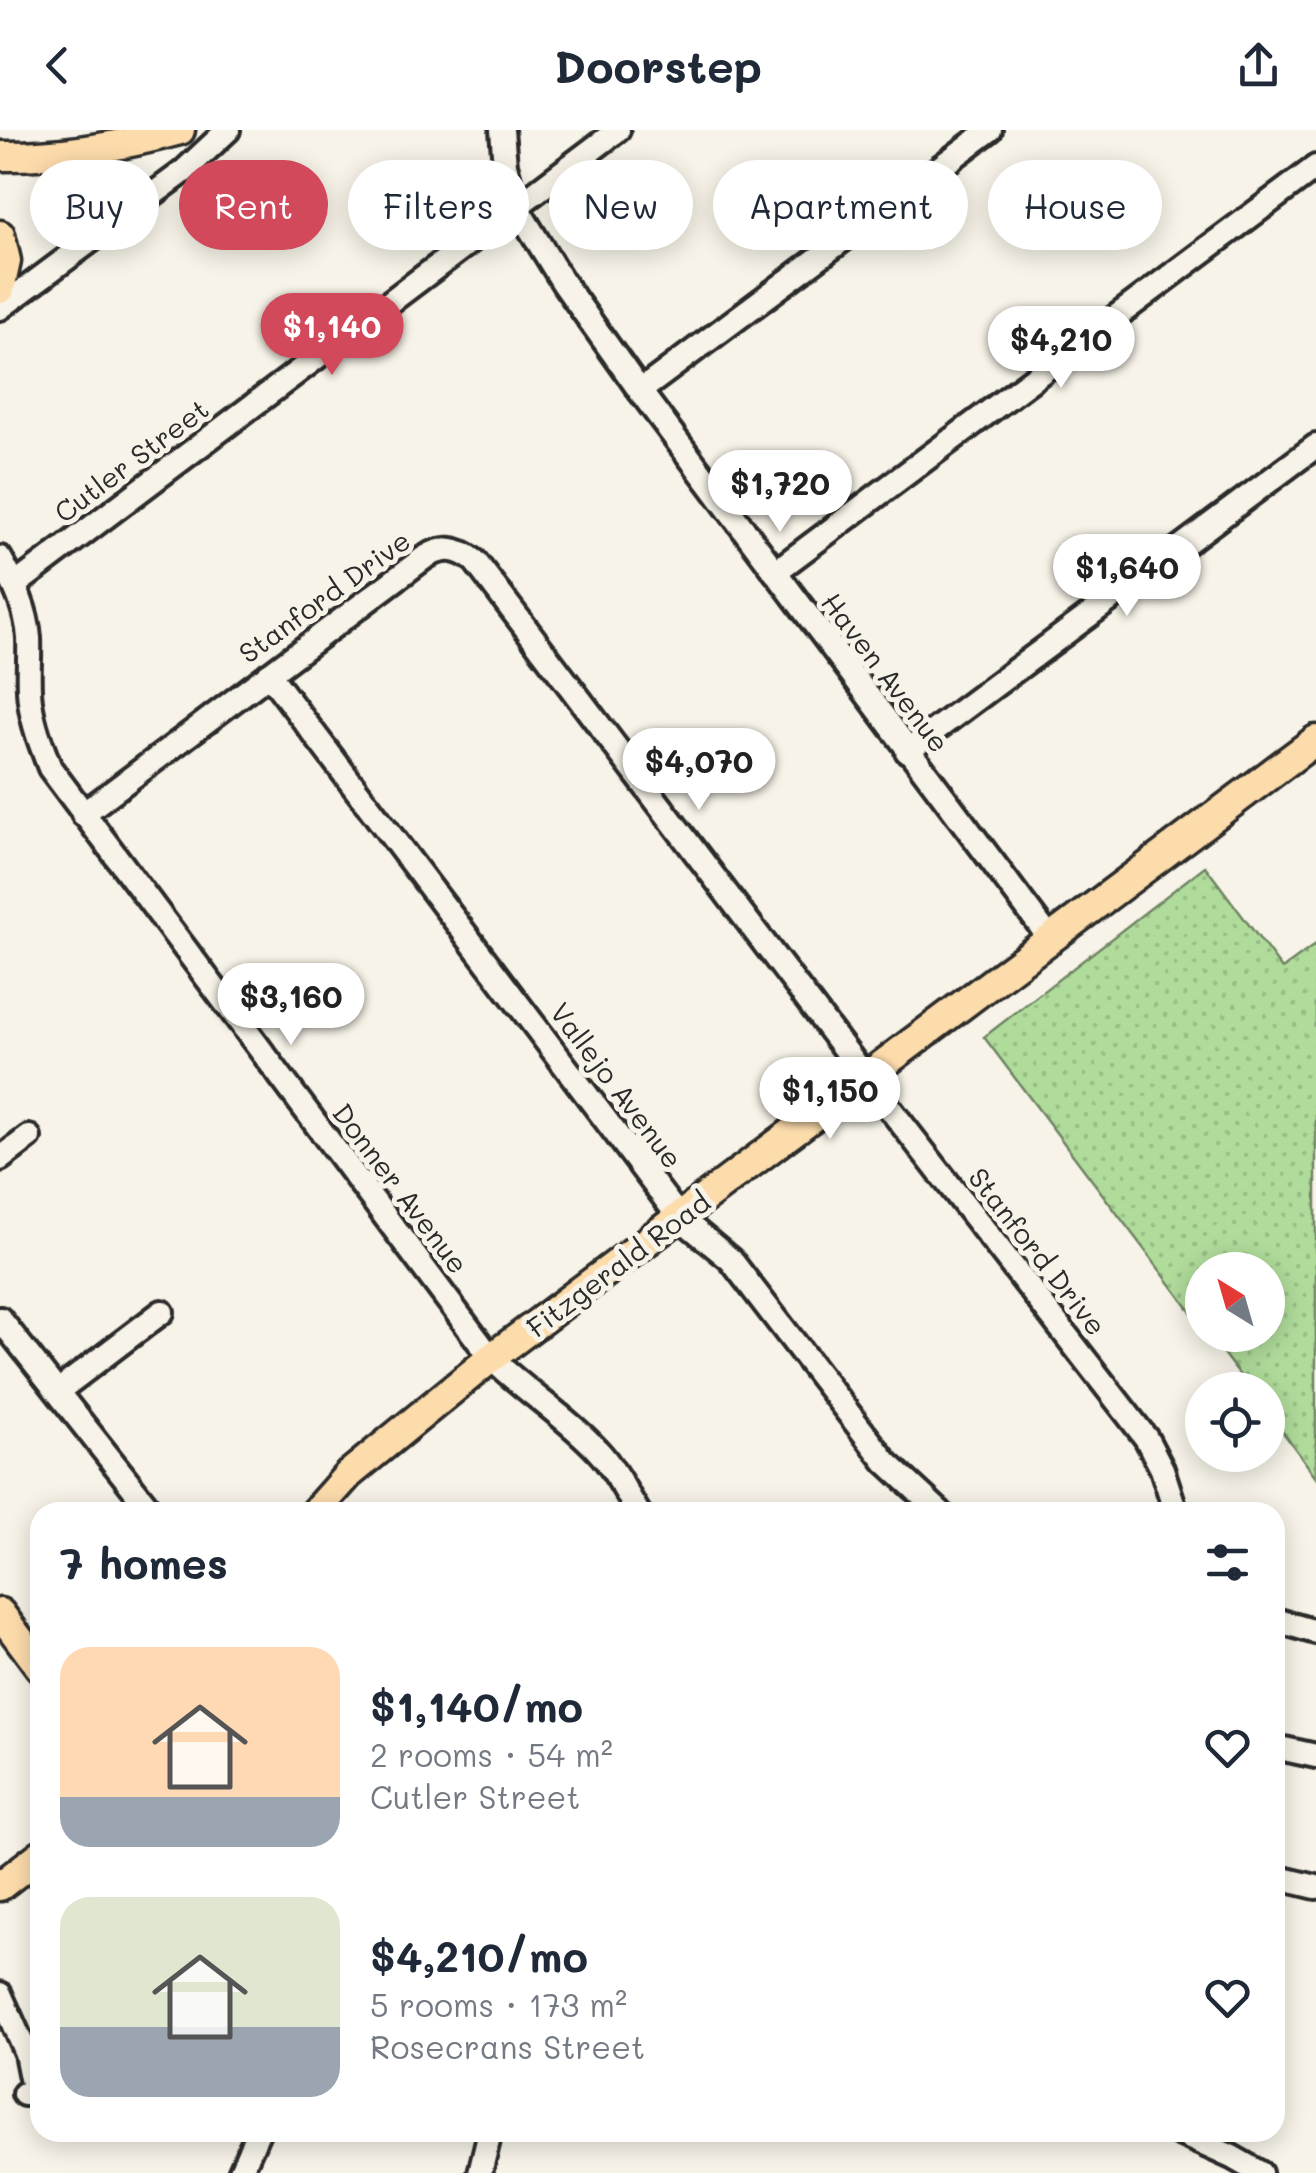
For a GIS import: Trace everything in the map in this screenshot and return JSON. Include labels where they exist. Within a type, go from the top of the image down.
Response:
[{"type":"main road","points":[[0,156],[108,148],[180,130]]},
{"type":"main road","points":[[0,235],[6,261],[0,289]]},
{"type":"main road","name":"Fitzgerald Road","points":[[324,1502],[348,1475],[492,1358],[1316,740]]},
{"type":"main road","points":[[0,1613],[30,1654]]},
{"type":"main road","points":[[0,1886],[30,1864]]},
{"type":"street","points":[[0,308],[183,172],[228,130]]},
{"type":"street","name":"Haven Avenue","points":[[502,130],[505,160]]},
{"type":"street","name":"Cutler Street","points":[[529,196],[618,130]]},
{"type":"street","points":[[640,391],[990,130]]},
{"type":"street","points":[[775,572],[1316,168]]},
{"type":"street","name":"Haven Avenue","points":[[529,227],[640,391],[1051,940]]},
{"type":"street","name":"Cutler Street","points":[[16,585],[458,250]]},
{"type":"street","points":[[907,751],[1316,446]]},
{"type":"street","name":"Stanford Drive","points":[[83,814],[424,558],[436,550],[464,552],[475,561],[867,1080],[1146,1438],[1173,1502]]},
{"type":"street","name":"Donner Avenue","points":[[0,558],[16,585],[28,634],[29,695],[35,731],[50,768],[492,1358],[524,1391],[575,1428],[602,1456],[632,1502]]},
{"type":"street","name":"Vallejo Avenue","points":[[269,674],[679,1217],[731,1260],[886,1462],[929,1502]]},
{"type":"street","points":[[0,1158],[29,1137]]},
{"type":"street","points":[[58,1392],[162,1312]]},
{"type":"street","points":[[0,1320],[144,1502]]},
{"type":"street","points":[[1285,1623],[1316,1632]]},
{"type":"street","points":[[1285,1748],[1316,1756]]},
{"type":"street","points":[[1285,1880],[1316,1888]]},
{"type":"street","points":[[0,1994],[26,2053],[30,2072]]},
{"type":"street","points":[[24,2094],[30,2093]]},
{"type":"street","points":[[240,2173],[254,2142]]},
{"type":"street","points":[[480,2173],[488,2142]]},
{"type":"street","points":[[1199,2142],[1260,2173]]},
{"type":"green space","points":[[1205,866],[1282,969],[1316,944],[1316,1477],[1285,1435],[1285,1372],[1237,1372],[1222,1352],[1285,1352],[1285,1252],[1185,1252],[1185,1303],[984,1037]]}]
